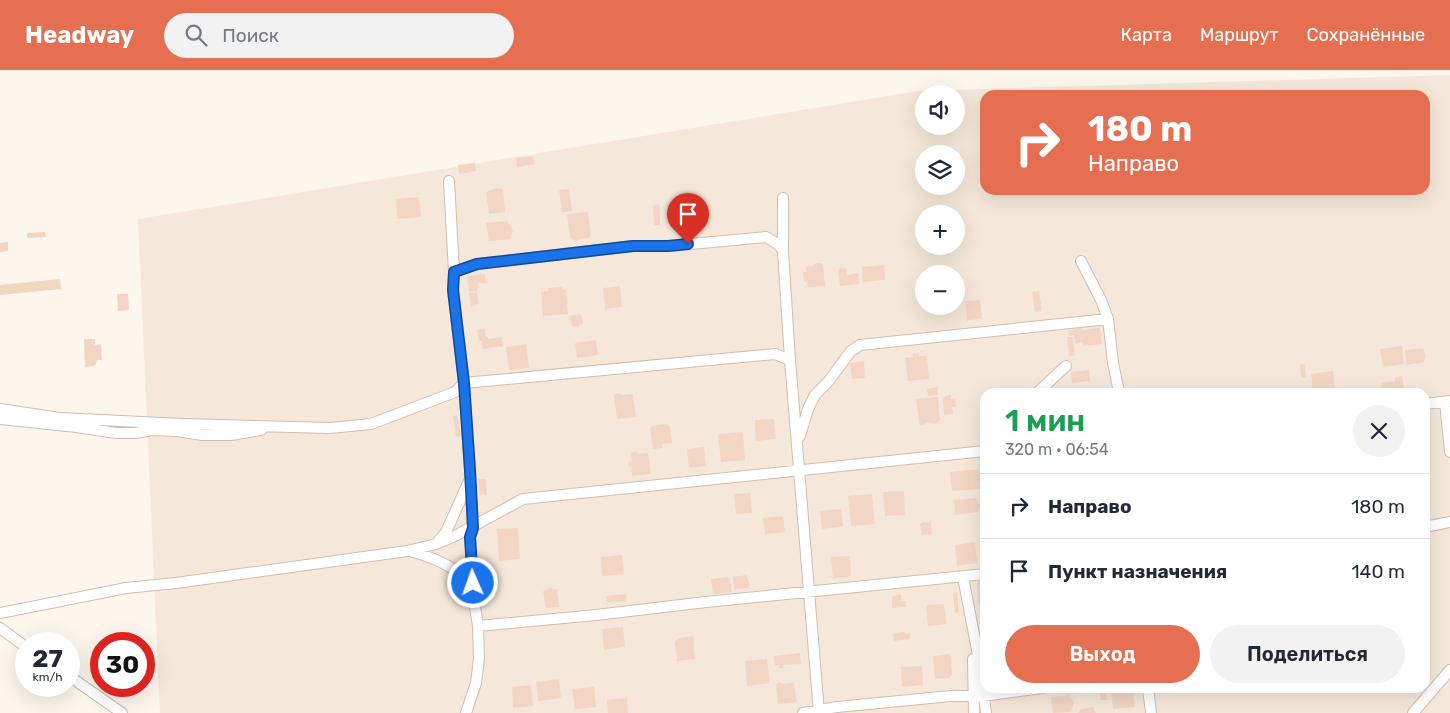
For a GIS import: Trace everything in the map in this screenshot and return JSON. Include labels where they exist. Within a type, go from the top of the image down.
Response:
[{"type":"street","points":[[449,181],[454,272],[453,290],[464,383],[471,478],[473,528],[470,537],[473,594],[478,626],[479,659],[476,683],[466,713]]},
{"type":"street","points":[[783,198],[783,252],[790,360],[819,712]]},
{"type":"street","points":[[454,272],[477,264],[633,246],[668,246],[766,237],[778,245],[783,252]]},
{"type":"street","points":[[1081,261],[1101,300],[1108,319],[1118,388]]},
{"type":"street","points":[[798,445],[808,409],[815,395],[828,382],[850,351],[860,345],[1108,319]]},
{"type":"street","points":[[0,409],[60,418],[330,428],[371,424],[455,392],[464,383],[775,354],[790,360]]},
{"type":"street","points":[[1042,388],[1066,366]]},
{"type":"street","points":[[1430,403],[1447,401],[1450,452]]},
{"type":"street","points":[[0,419],[76,426],[116,432],[168,430],[202,435],[231,435],[274,427]]},
{"type":"street","points":[[0,613],[126,588],[176,583],[407,550],[436,544],[473,528],[523,499],[980,452]]},
{"type":"street","points":[[436,544],[446,532],[471,478]]},
{"type":"street","points":[[1430,526],[1450,522]]},
{"type":"street","points":[[407,550],[424,555],[451,569],[467,580],[473,594]]},
{"type":"street","points":[[478,626],[980,575]]},
{"type":"street","points":[[964,577],[974,636],[978,696],[974,713]]},
{"type":"street","points":[[0,628],[15,639]]},
{"type":"street","points":[[1413,713],[1450,670]]},
{"type":"street","points":[[80,684],[122,713]]},
{"type":"street","points":[[803,713],[951,696],[978,696],[1002,693]]},
{"type":"street","points":[[1149,693],[1151,713]]},
{"type":"street","points":[[978,696],[986,713]]},
{"type":"shaded area","points":[[1450,75],[1450,713],[160,713],[138,219],[915,91],[915,135],[965,135],[965,90]]},
{"type":"building","points":[[533,156],[534,164],[517,167],[516,158]]},
{"type":"building","points":[[475,163],[476,171],[459,174],[458,165]]},
{"type":"building","points":[[496,188],[503,189],[505,212],[489,214],[486,192]]},
{"type":"building","points":[[569,189],[572,211],[562,212],[559,190]]},
{"type":"building","points":[[419,197],[421,217],[397,219],[396,199]]},
{"type":"building","points":[[658,204],[660,207],[660,225],[654,225],[653,207]]},
{"type":"building","points":[[588,212],[591,237],[575,241],[570,238],[567,214]]},
{"type":"building","points":[[507,221],[513,231],[510,239],[489,241],[486,223]]},
{"type":"building","points":[[45,232],[46,237],[27,238],[27,233]]},
{"type":"building","points":[[8,242],[8,251],[0,252],[0,243]]},
{"type":"building","points":[[816,263],[823,265],[825,286],[808,287],[807,282],[804,282],[803,272],[806,272],[806,267]]},
{"type":"building","points":[[884,265],[885,280],[863,282],[862,267]]},
{"type":"building","points":[[846,268],[847,275],[858,273],[859,284],[840,286],[838,269]]},
{"type":"building","points":[[485,274],[486,283],[478,283],[477,291],[469,292],[467,276]]},
{"type":"building","points":[[60,279],[61,289],[0,295],[0,285]]},
{"type":"building","points":[[620,286],[622,307],[605,309],[603,288]]},
{"type":"building","points":[[562,287],[562,290],[566,290],[568,314],[543,316],[541,292],[549,291],[548,288]]},
{"type":"building","points":[[1039,291],[1042,311],[1035,312],[1032,292]]},
{"type":"building","points":[[477,292],[479,304],[471,307],[469,293]]},
{"type":"building","points":[[117,294],[128,294],[129,310],[118,311]]},
{"type":"building","points":[[980,300],[982,318],[967,321],[965,301]]},
{"type":"building","points":[[581,314],[583,324],[579,325],[579,327],[572,326],[570,316]]},
{"type":"building","points":[[1082,327],[1082,330],[1100,328],[1102,344],[1083,346],[1083,342],[1075,344],[1074,335],[1069,336],[1068,331]]},
{"type":"building","points":[[485,329],[488,339],[502,337],[503,346],[483,349],[477,330]]},
{"type":"building","points":[[1067,337],[1073,337],[1075,354],[1073,356],[1069,356]]},
{"type":"building","points":[[84,339],[95,339],[95,345],[101,344],[102,360],[97,360],[95,366],[85,367]]},
{"type":"building","points":[[596,340],[598,355],[577,358],[575,343]]},
{"type":"building","points":[[526,344],[529,368],[509,370],[506,347]]},
{"type":"building","points":[[1402,346],[1404,364],[1383,367],[1380,349]]},
{"type":"building","points":[[1423,348],[1426,355],[1424,362],[1407,365],[1405,350]]},
{"type":"building","points":[[919,353],[919,356],[927,357],[929,379],[908,381],[905,358],[913,357],[912,354]]},
{"type":"building","points":[[864,361],[865,378],[852,379],[850,363]]},
{"type":"building","points":[[1300,364],[1305,364],[1306,377],[1303,378],[1301,376]]},
{"type":"building","points":[[1089,370],[1090,381],[1072,383],[1071,372]]},
{"type":"building","points":[[1333,371],[1335,388],[1313,388],[1311,374]]},
{"type":"building","points":[[1402,376],[1404,388],[1382,388],[1381,383],[1395,381],[1395,377]]},
{"type":"building","points":[[938,387],[938,395],[928,396],[927,389]]},
{"type":"building","points":[[618,393],[622,395],[633,394],[636,417],[617,419],[614,396]]},
{"type":"building","points":[[951,395],[951,399],[955,398],[956,407],[952,407],[953,414],[944,415],[943,398]]},
{"type":"building","points":[[938,397],[940,420],[935,424],[927,423],[921,426],[916,399]]},
{"type":"building","points":[[457,415],[461,436],[456,437],[453,416]]},
{"type":"building","points":[[774,419],[776,439],[756,441],[755,420]]},
{"type":"building","points":[[667,424],[670,426],[672,443],[662,444],[662,448],[653,449],[650,428]]},
{"type":"building","points":[[743,432],[745,460],[721,462],[718,434]]},
{"type":"building","points":[[704,447],[706,466],[689,468],[687,449]]},
{"type":"building","points":[[637,452],[637,454],[648,453],[651,474],[632,476],[631,466],[629,467],[628,462],[632,461],[631,453]]},
{"type":"building","points":[[979,469],[980,489],[952,491],[950,472]]},
{"type":"building","points":[[478,479],[486,479],[487,494],[480,495]]},
{"type":"building","points":[[904,491],[905,515],[885,516],[883,492]]},
{"type":"building","points":[[750,493],[752,513],[736,514],[734,494]]},
{"type":"building","points":[[872,494],[875,524],[851,526],[848,496]]},
{"type":"building","points":[[976,498],[980,506],[978,512],[955,515],[954,500]]},
{"type":"building","points":[[841,509],[843,526],[822,529],[820,511]]},
{"type":"building","points":[[783,516],[785,532],[765,534],[763,518]]},
{"type":"building","points":[[923,522],[931,523],[932,534],[922,535],[920,524]]},
{"type":"building","points":[[518,528],[520,559],[499,561],[497,529]]},
{"type":"building","points":[[975,542],[977,563],[957,566],[955,545]]},
{"type":"building","points":[[622,555],[624,574],[602,576],[601,557]]},
{"type":"building","points":[[850,556],[851,575],[833,578],[831,557]]},
{"type":"building","points":[[746,575],[750,584],[748,588],[734,589],[733,577]]},
{"type":"building","points":[[728,577],[732,592],[713,594],[711,579]]},
{"type":"building","points":[[980,581],[980,605],[979,605],[977,583]]},
{"type":"building","points":[[551,588],[557,590],[559,607],[546,608],[543,591]]},
{"type":"building","points":[[957,592],[959,612],[955,613],[953,593]]},
{"type":"building","points":[[626,594],[627,601],[607,602],[606,596]]},
{"type":"building","points":[[901,594],[901,601],[905,601],[906,607],[892,608],[892,597]]},
{"type":"building","points":[[944,604],[946,624],[928,626],[926,605]]},
{"type":"building","points":[[623,627],[625,647],[604,650],[602,629]]},
{"type":"building","points":[[905,632],[905,634],[910,633],[910,639],[894,641],[893,634]]},
{"type":"building","points":[[693,636],[695,659],[677,661],[675,642],[679,638]]},
{"type":"building","points":[[800,653],[801,664],[783,665],[783,668],[779,668],[779,665],[775,666],[774,656]]},
{"type":"building","points":[[950,654],[952,675],[950,678],[935,679],[933,656]]},
{"type":"building","points":[[767,659],[770,683],[747,686],[745,661]]},
{"type":"building","points":[[922,666],[923,685],[902,687],[901,667]]},
{"type":"building","points":[[559,679],[561,698],[538,701],[536,682]]},
{"type":"building","points":[[778,682],[784,684],[794,683],[797,702],[778,704],[776,685]]},
{"type":"building","points":[[531,685],[533,706],[513,708],[512,687]]},
{"type":"building","points":[[594,687],[596,707],[575,709],[572,689]]},
{"type":"building","points":[[1100,693],[1106,693],[1107,700],[1101,700]]},
{"type":"building","points":[[1111,693],[1134,693],[1135,707],[1113,709]]},
{"type":"building","points":[[1070,695],[1074,703],[1071,712],[1053,713],[1051,697]]},
{"type":"building","points":[[627,698],[628,713],[608,713],[607,700]]},
{"type":"building","points":[[1093,707],[1096,713],[1078,713],[1081,709]]},
{"type":"route","points":[[473,583],[470,537],[473,528],[470,470],[464,383],[453,290],[454,272],[477,264],[633,246],[688,244]]}]
